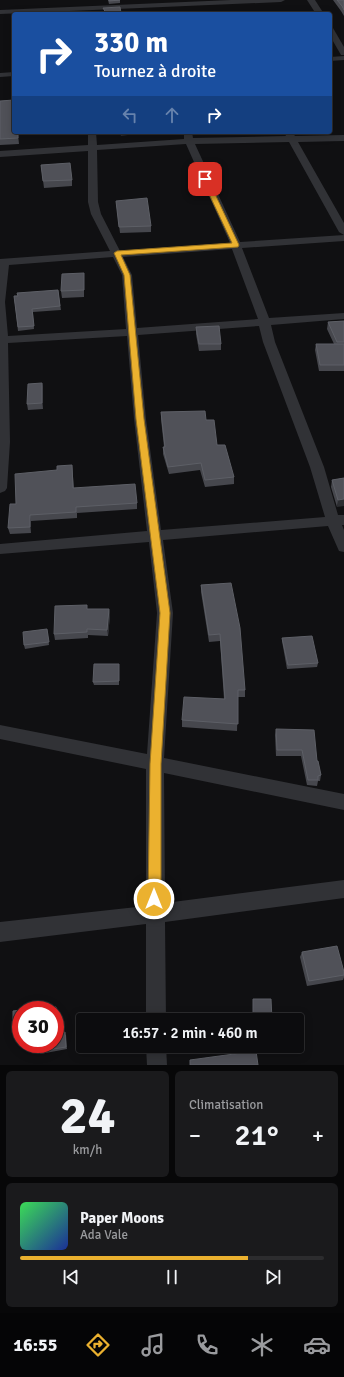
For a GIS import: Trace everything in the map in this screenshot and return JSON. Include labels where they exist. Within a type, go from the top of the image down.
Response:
[{"type":"street","points":[[72,0],[76,11]]},
{"type":"street","points":[[0,12],[76,11],[150,3],[231,3],[281,0]]},
{"type":"street","points":[[311,0],[319,12]]},
{"type":"street","points":[[332,33],[344,53]]},
{"type":"street","points":[[332,59],[344,58]]},
{"type":"street","points":[[0,75],[12,74]]},
{"type":"street","points":[[92,134],[94,147],[93,202],[96,214],[127,275],[140,419],[165,613],[155,764],[154,914],[156,1013]]},
{"type":"street","points":[[0,154],[94,147],[188,136],[247,140],[289,135],[344,138]]},
{"type":"street","points":[[289,135],[344,232]]},
{"type":"street","points":[[188,136],[236,245],[264,321],[269,342],[338,520],[344,547]]},
{"type":"street","points":[[0,488],[4,442],[0,302],[2,262],[344,238]]},
{"type":"street","points":[[2,340],[65,337],[344,316]]},
{"type":"street","points":[[0,549],[338,520]]},
{"type":"street","points":[[0,732],[344,802]]},
{"type":"street","points":[[0,932],[154,914],[344,889]]},
{"type":"street","points":[[156,1053],[157,1065]]},
{"type":"building","points":[[337,0],[344,0],[344,10],[342,6]]},
{"type":"building","points":[[120,7],[121,12],[105,12],[103,8]]},
{"type":"building","points":[[12,100],[12,134],[18,134],[18,138],[0,139],[0,101]]},
{"type":"building","points":[[70,163],[72,180],[43,181],[41,165]]},
{"type":"building","points":[[147,198],[151,226],[119,227],[116,201]]},
{"type":"building","points":[[84,273],[84,290],[61,291],[62,274]]},
{"type":"building","points":[[58,290],[60,306],[32,309],[34,326],[18,327],[14,296],[18,296],[17,293]]},
{"type":"building","points":[[344,321],[344,342],[337,342],[328,322]]},
{"type":"building","points":[[219,326],[221,344],[199,344],[196,327]]},
{"type":"building","points":[[316,344],[344,344],[344,365],[320,365]]},
{"type":"building","points":[[42,383],[42,403],[27,404],[28,384]]},
{"type":"building","points":[[205,411],[206,420],[214,420],[217,445],[225,445],[234,477],[205,480],[201,463],[168,467],[163,447],[165,447],[161,412]]},
{"type":"building","points":[[72,465],[73,488],[135,484],[137,503],[76,507],[76,512],[30,515],[30,527],[8,528],[10,504],[16,504],[15,474],[57,470],[57,466]]},
{"type":"building","points":[[344,478],[344,499],[338,500],[332,480]]},
{"type":"building","points":[[231,583],[240,628],[245,690],[238,690],[238,724],[182,720],[184,697],[225,699],[220,634],[209,635],[201,585]]},
{"type":"building","points":[[87,605],[87,609],[109,609],[107,630],[87,629],[87,632],[54,634],[55,606]]},
{"type":"building","points":[[47,629],[49,642],[24,645],[23,632]]},
{"type":"building","points":[[312,636],[318,663],[288,665],[282,638]]},
{"type":"building","points":[[94,664],[119,664],[119,681],[93,682]]},
{"type":"building","points":[[276,729],[314,730],[317,761],[321,775],[318,776],[318,780],[308,780],[302,750],[277,750]]},
{"type":"building","points":[[337,946],[344,975],[309,981],[302,952]]},
{"type":"building","points":[[253,999],[271,999],[272,1013],[253,1013]]},
{"type":"building","points":[[65,1032],[66,1047],[64,1047]]},
{"type":"building","points":[[241,1053],[256,1053],[258,1065],[190,1065],[190,1060]]},
{"type":"route","points":[[154,899],[155,764],[165,613],[140,419],[127,275],[117,253],[213,248],[236,245],[205,179]]}]
